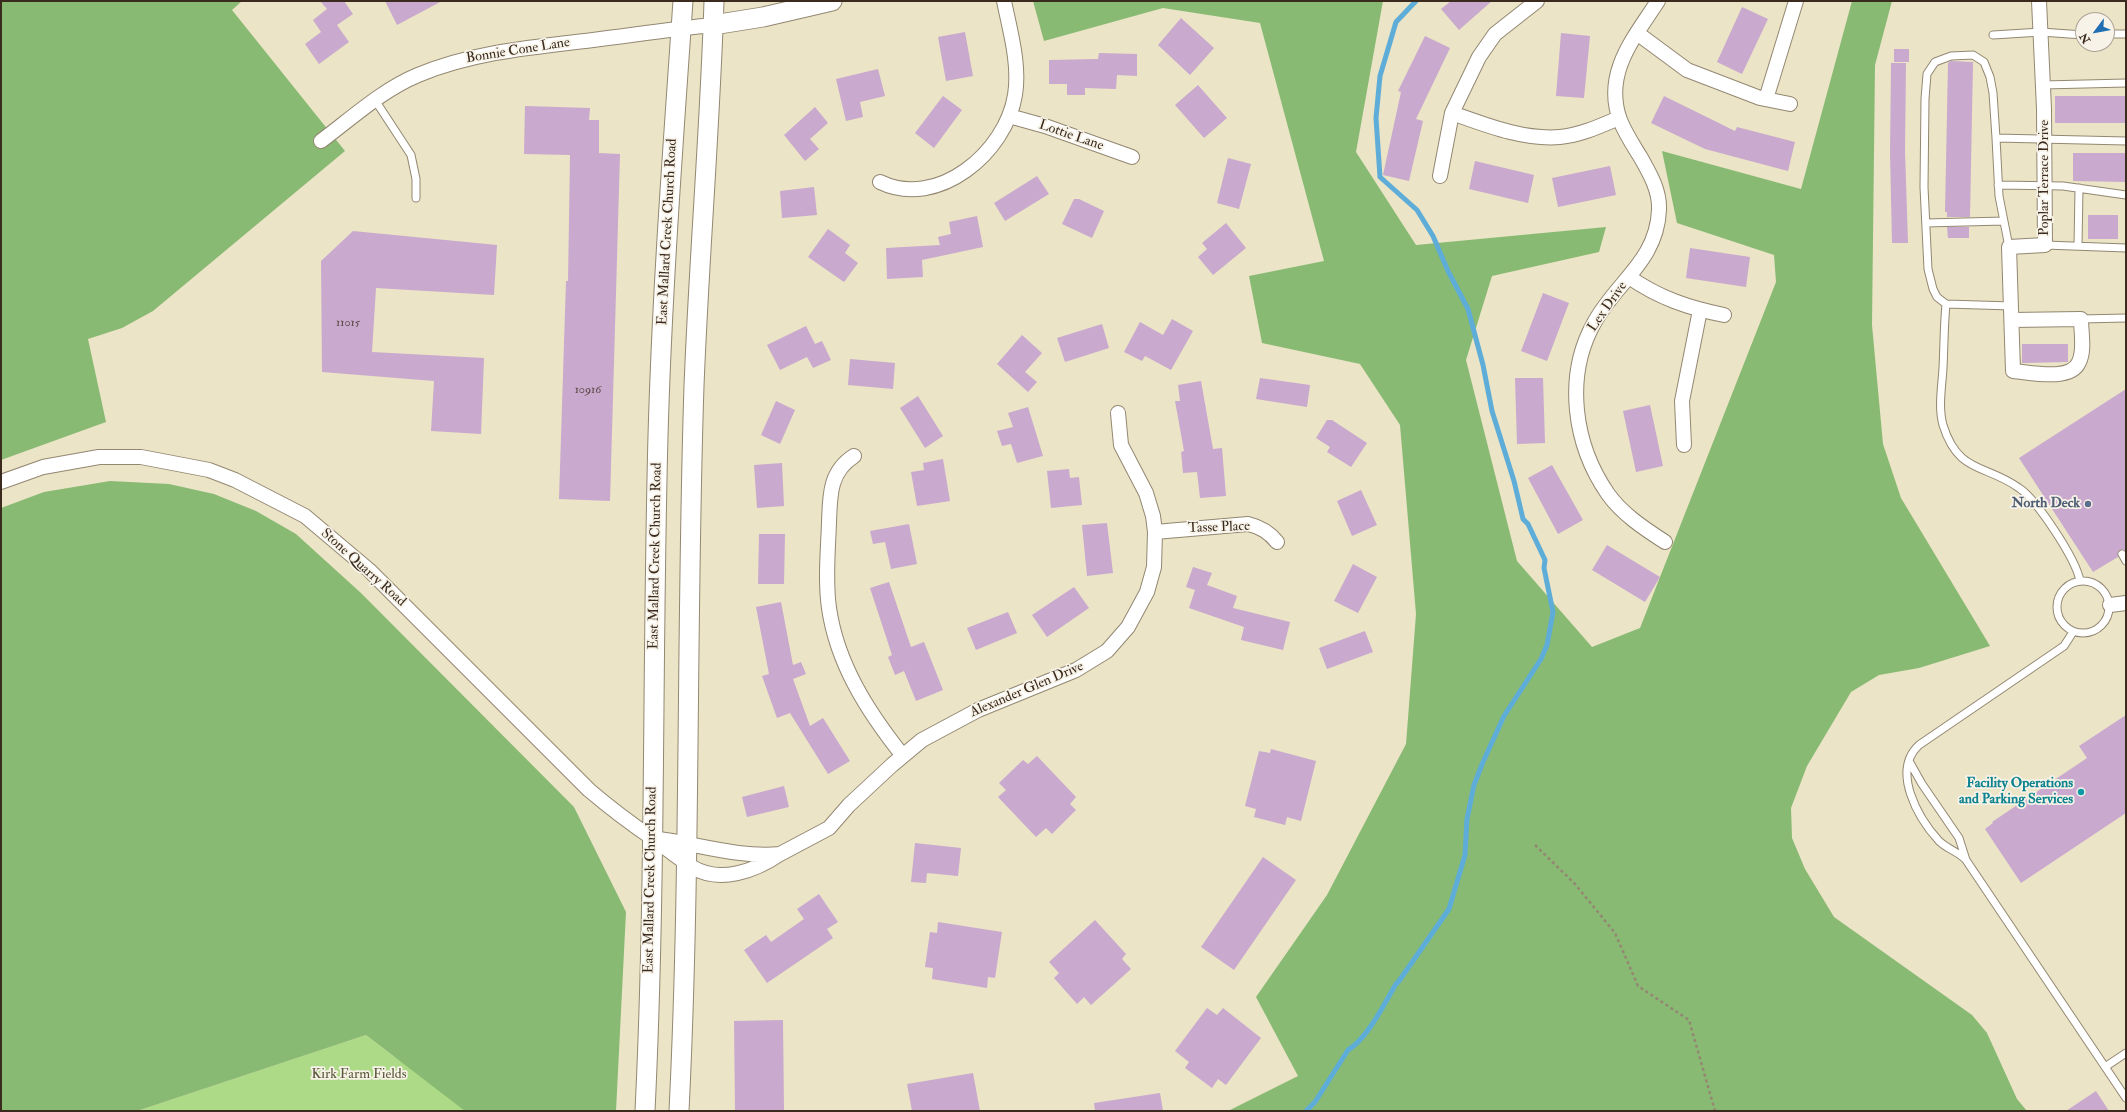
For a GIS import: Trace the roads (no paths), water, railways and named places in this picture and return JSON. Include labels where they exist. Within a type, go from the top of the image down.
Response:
[{"type":"main road","name":"East Mallard Creek Church Road","points":[[645,1111],[651,946],[658,432],[674,113],[683,1]]},
{"type":"main road","points":[[679,1111],[686,862],[694,386],[714,1]]},
{"type":"main road","points":[[713,25],[763,17],[832,1]]},
{"type":"street","points":[[880,182],[904,190],[921,189],[933,186],[956,176],[976,163],[992,146],[1009,116],[1015,95],[1017,72],[1004,1]]},
{"type":"street","points":[[1440,176],[1452,113],[1479,57],[1496,34],[1537,1]]},
{"type":"street","name":"Lex Drive","points":[[1658,1],[1625,51],[1617,73],[1615,97],[1619,118],[1624,130],[1649,172],[1658,196],[1659,209],[1653,241],[1644,258],[1594,322],[1587,338],[1576,379],[1576,406],[1581,434],[1590,461],[1608,494],[1619,506],[1646,529],[1665,542]]},
{"type":"street","points":[[1766,99],[1796,1]]},
{"type":"street","name":"Poplar Terrace Drive","points":[[2009,247],[2045,245],[2043,84],[2039,1]]},
{"type":"street","name":"Bonnie Cone Lane","points":[[321,141],[375,100],[418,75],[461,60],[502,52],[713,25]]},
{"type":"street","points":[[1637,33],[1687,70],[1736,90],[1790,104]]},
{"type":"street","points":[[1452,113],[1511,133],[1560,137],[1574,134],[1619,118]]},
{"type":"street","name":"Lottie Lane","points":[[1009,116],[1046,126],[1132,157]]},
{"type":"street","points":[[2009,247],[2013,371],[2052,375],[2066,373],[2079,363],[2082,349],[2081,319],[2012,313]]},
{"type":"street","name":"Lex Drive","points":[[1629,277],[1651,292],[1700,310],[1724,315]]},
{"type":"street","points":[[1684,445],[1682,401],[1700,310]]},
{"type":"street","name":"Alexander Glen Drive","points":[[652,838],[686,862],[702,871],[722,875],[753,870],[829,828],[849,805],[903,756],[939,730],[978,710],[1076,670],[1107,651],[1128,627],[1147,592],[1154,567],[1155,532],[1153,516],[1146,493],[1121,445],[1118,413]]},
{"type":"street","points":[[854,456],[838,470],[830,490],[826,574],[829,607],[842,655],[858,692],[878,725],[903,756]]},
{"type":"street","name":"Stone Quarry Road","points":[[1,482],[43,467],[92,459],[141,457],[209,470],[235,480],[305,516],[369,570],[589,790],[628,823],[652,838]]},
{"type":"street","name":"Tasse Place","points":[[1155,532],[1248,524],[1260,527],[1271,535],[1277,542]]},
{"type":"street","points":[[2110,605],[2126,603]]},
{"type":"street","name":"Alexander Glen Drive","points":[[652,838],[745,854],[780,854]]},
{"type":"lane","points":[[1993,35],[2041,32],[2075,34]]},
{"type":"lane","points":[[2115,34],[2126,34]]},
{"type":"lane","points":[[2009,247],[1998,185],[1994,93],[1990,78],[1984,62],[1973,55],[1951,56],[1935,62],[1927,74],[1925,99],[1926,223],[1930,282],[1937,297],[1946,304],[2012,313]]},
{"type":"lane","points":[[2043,84],[2126,83]]},
{"type":"lane","points":[[375,100],[411,155],[416,179],[416,198]]},
{"type":"lane","points":[[1996,138],[2126,141]]},
{"type":"lane","points":[[1998,185],[2044,184],[2126,195]]},
{"type":"lane","points":[[2078,246],[2079,188]]},
{"type":"lane","points":[[1926,223],[2004,222]]},
{"type":"lane","points":[[2045,245],[2126,248]]},
{"type":"lane","points":[[1946,304],[1941,410],[1947,434],[1959,454],[1966,461],[1974,467],[2007,480],[2028,495],[2065,548],[2077,569],[2080,580]]},
{"type":"lane","points":[[2081,319],[2126,318]]},
{"type":"lane","points":[[2122,554],[2126,561]]},
{"type":"lane","points":[[2080,580],[2100,586],[2108,598],[2110,605],[2106,620],[2096,631],[2080,634],[2073,632],[2061,622],[2058,615],[2058,600],[2066,587],[2080,580]]},
{"type":"lane","points":[[1966,860],[1938,840],[1918,810],[1910,794],[1907,779],[1909,761],[1912,752],[1919,745],[2064,646],[2073,632]]},
{"type":"lane","points":[[1909,761],[1922,784],[1959,838],[1966,860],[2126,1098]]},
{"type":"lane","points":[[2106,1067],[2126,1053]]},
{"type":"waterway","points":[[1306,1111],[1315,1102],[1348,1050],[1355,1045],[1369,1029],[1396,984],[1449,909],[1465,855],[1467,819],[1474,785],[1504,716],[1541,659],[1547,645],[1553,612],[1544,568],[1545,560],[1528,524],[1523,519],[1514,481],[1492,411],[1483,365],[1468,309],[1448,271],[1433,236],[1417,210],[1380,177],[1376,118],[1380,76],[1396,22],[1416,1]]},
{"type":"place","name":"North Deck","points":[[2088,504]]},
{"type":"place","name":"Facility Operations and Parking Services","points":[[2081,792]]},
{"type":"park label","name":"Kirk Farm Fields","points":[[359,1075]]}]
